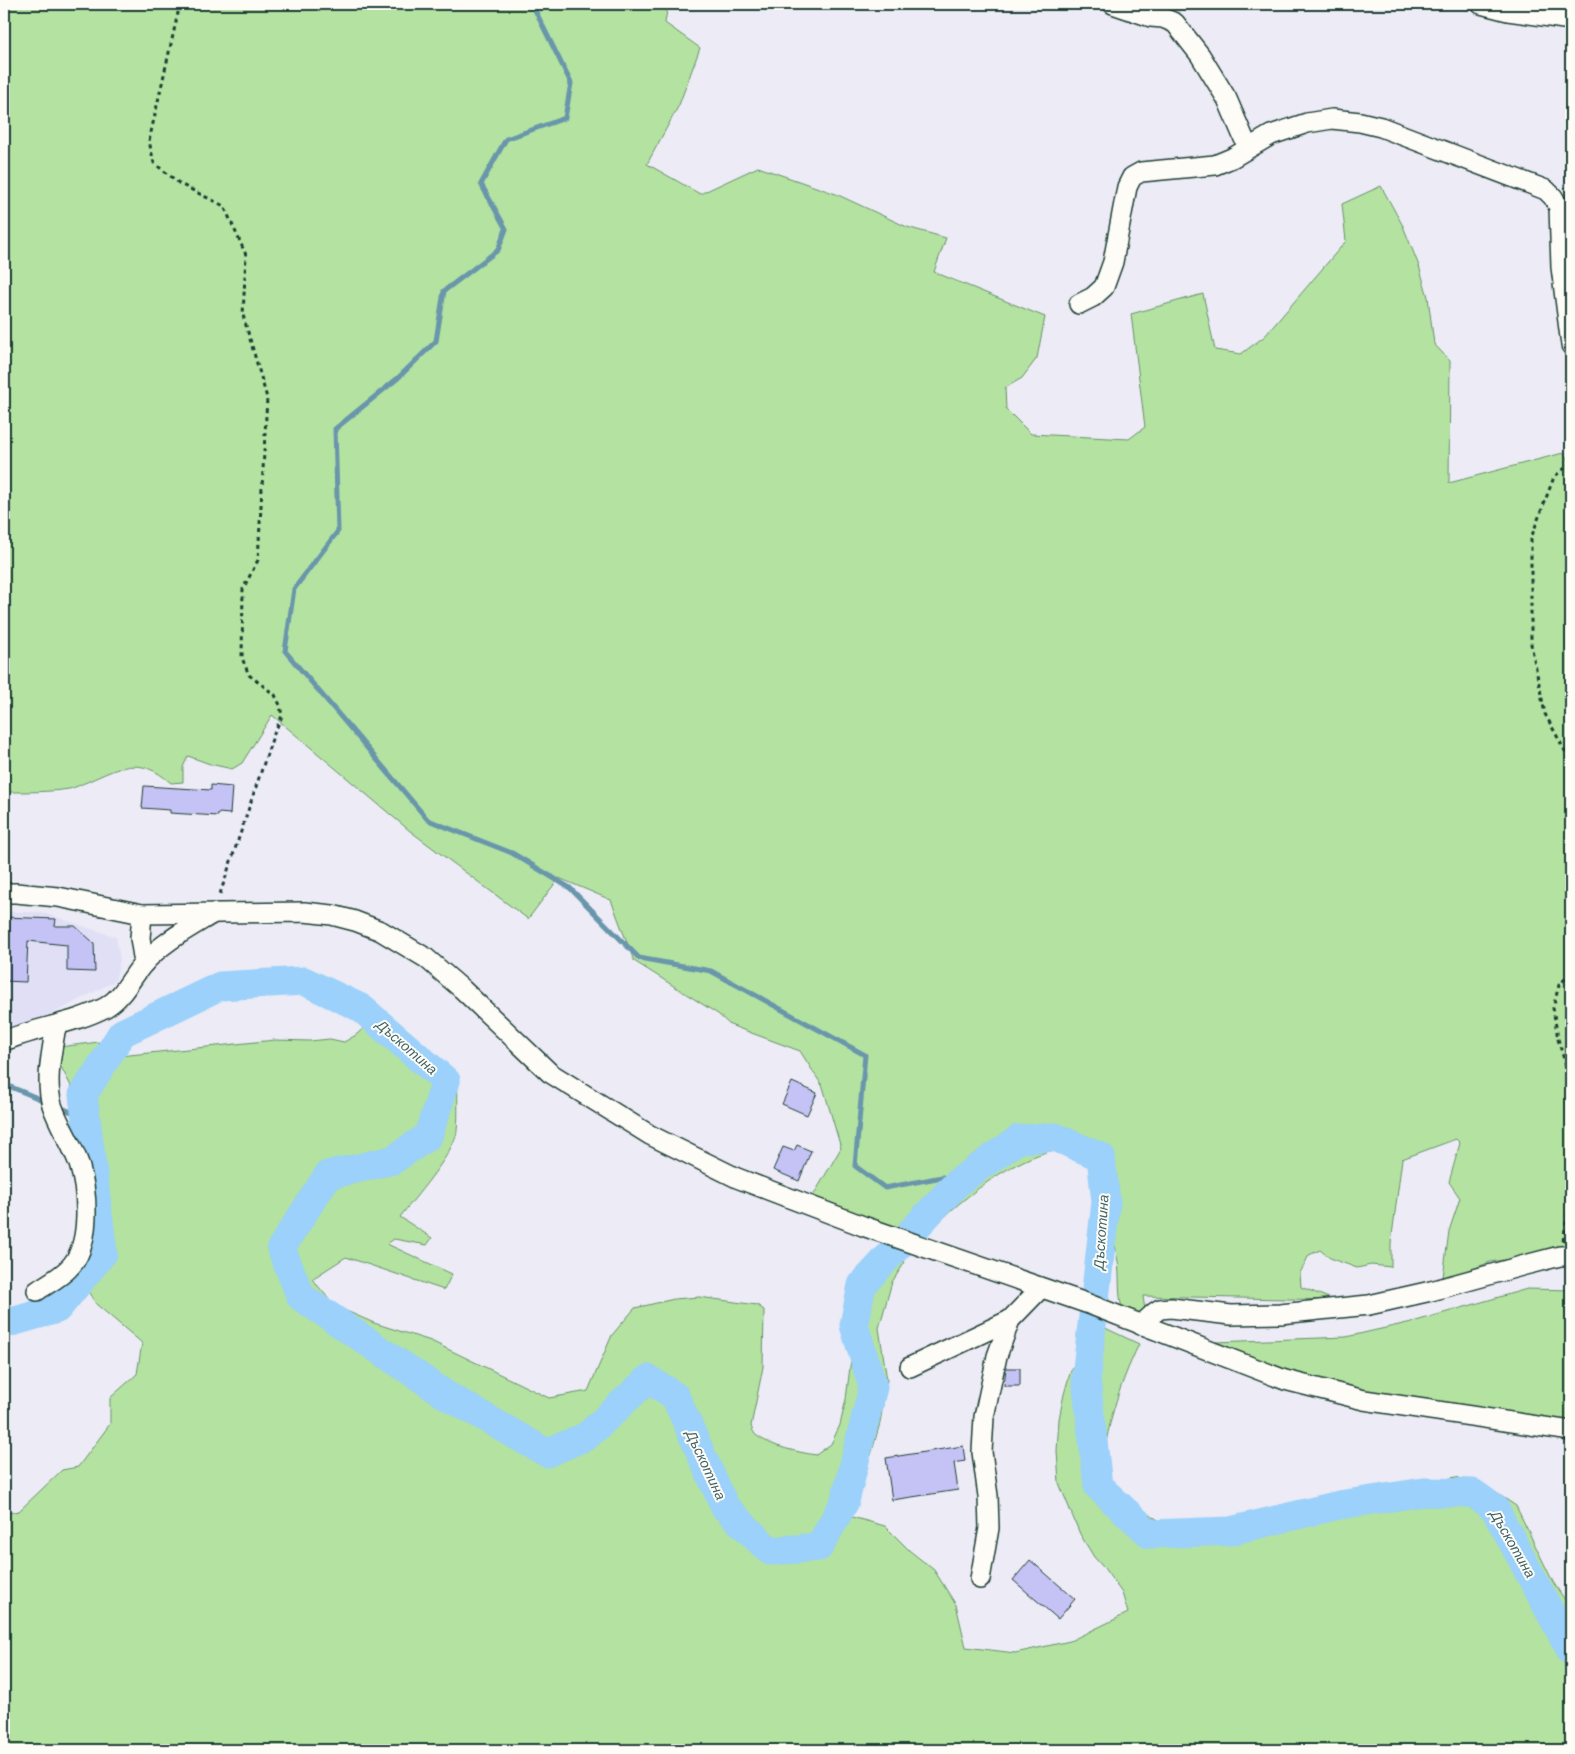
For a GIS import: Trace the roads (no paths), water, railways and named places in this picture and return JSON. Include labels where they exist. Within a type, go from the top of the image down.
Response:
[{"type":"street","points":[[1113,4],[1175,23],[1200,55],[1227,99],[1248,148]]},
{"type":"street","points":[[1481,4],[1508,11],[1571,20]]},
{"type":"street","points":[[1078,304],[1093,297],[1104,287],[1113,262],[1127,187],[1132,177],[1141,172],[1215,165],[1232,158],[1271,135],[1307,123],[1332,119],[1360,122],[1381,127],[1546,190],[1559,206],[1561,267],[1571,345]]},
{"type":"street","points":[[4,894],[16,893],[58,897],[142,914],[304,912],[355,920],[382,932],[426,958],[462,989],[550,1073],[650,1135],[737,1178],[897,1238],[1086,1303],[1294,1382],[1364,1400],[1571,1431]]},
{"type":"street","points":[[142,914],[140,938],[144,963]]},
{"type":"street","points":[[4,1041],[77,1020],[108,1006],[126,988],[144,963],[178,935],[213,914]]},
{"type":"street","points":[[37,1291],[68,1269],[76,1258],[84,1239],[86,1218],[79,1164],[52,1105],[50,1063],[56,1026]]},
{"type":"street","points":[[1133,1321],[1160,1309],[1171,1308],[1231,1315],[1280,1314],[1369,1305],[1566,1256]]},
{"type":"street","points":[[910,1367],[1010,1320],[1041,1288]]},
{"type":"street","points":[[980,1579],[989,1528],[988,1496],[982,1452],[984,1416],[997,1356],[1010,1320]]},
{"type":"waterway","points":[[532,4],[571,83],[565,118],[506,139],[481,184],[506,229],[498,250],[444,291],[436,341],[398,378],[335,429],[338,531],[294,589],[285,651],[428,820],[512,853],[570,888],[639,958],[711,971],[865,1055],[855,1166],[885,1188],[942,1177],[958,1182]]},
{"type":"waterway","name":"Дъскотина","points":[[4,1324],[57,1309],[103,1253],[83,1095],[122,1033],[220,986],[304,981],[361,1008],[446,1081],[428,1136],[393,1160],[328,1175],[281,1248],[301,1297],[446,1395],[547,1453],[587,1436],[648,1379],[675,1396],[725,1507],[770,1551],[819,1547],[845,1501],[873,1387],[854,1325],[862,1285],[958,1182],[1019,1139],[1055,1137],[1101,1157],[1106,1202],[1086,1378],[1098,1486],[1150,1534],[1230,1531],[1339,1505],[1424,1492],[1473,1493],[1495,1509],[1571,1651]]},
{"type":"waterway","points":[[4,1084],[47,1102]]},
{"type":"waterway","points":[[57,1106],[86,1118]]}]
